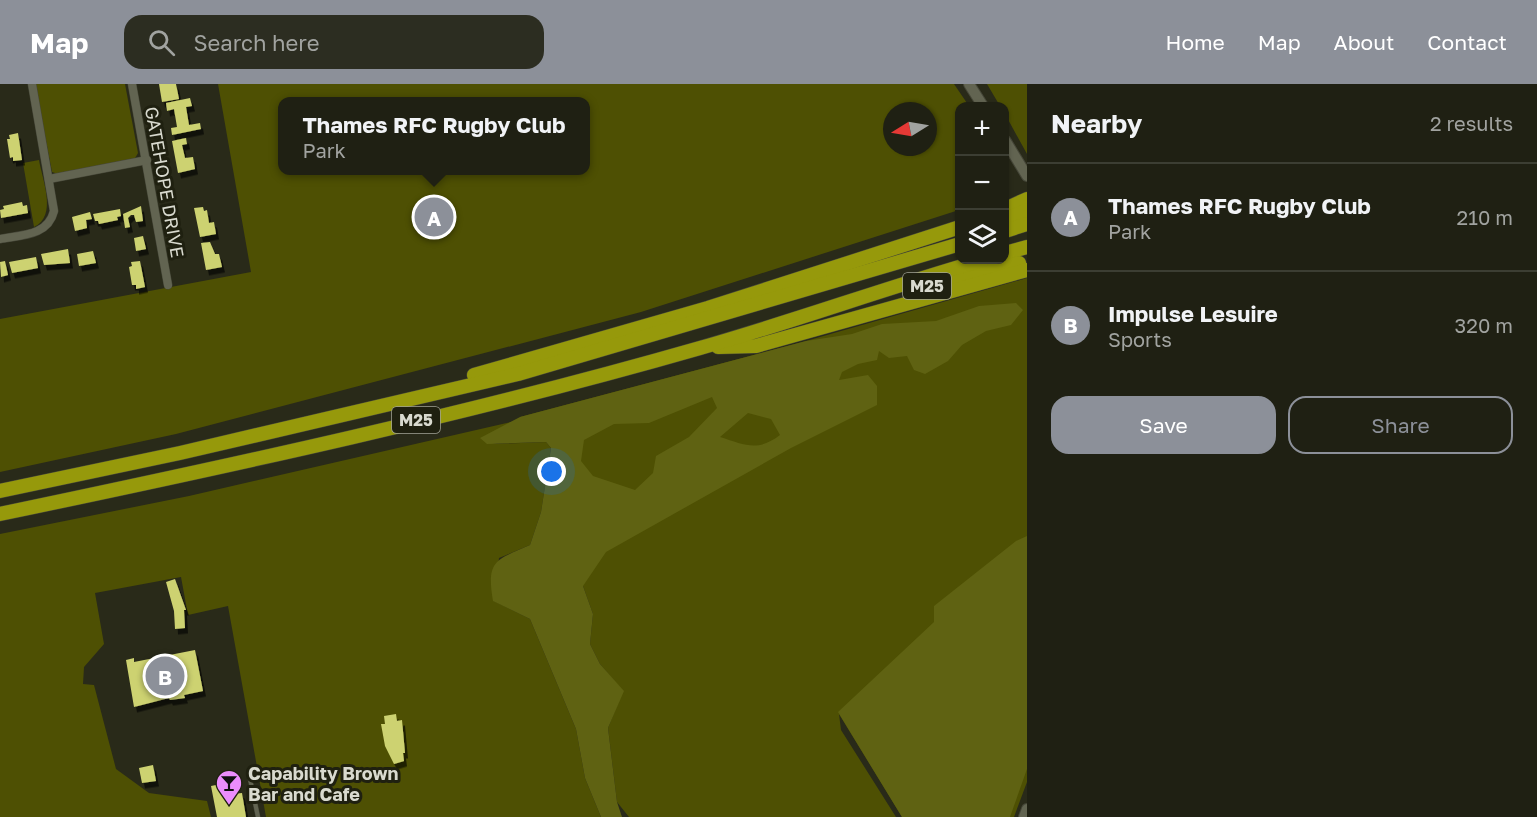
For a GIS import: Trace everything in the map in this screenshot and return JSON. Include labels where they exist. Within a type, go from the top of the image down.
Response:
[{"type":"highway","points":[[1009,207],[1027,200]]},
{"type":"highway","points":[[1009,218],[1027,210]]},
{"type":"highway","points":[[1009,230],[1027,224]]},
{"type":"highway","name":"M25","points":[[352,412],[708,308],[955,229]]},
{"type":"highway","name":"M25","points":[[925,255],[955,241]]},
{"type":"highway","name":"M25","points":[[0,490],[518,374],[955,246]]},
{"type":"highway","points":[[1009,252],[1027,246]]},
{"type":"highway","name":"M25","points":[[827,309],[1027,261]]},
{"type":"highway","name":"M25","points":[[0,514],[358,435],[700,348],[970,264]]},
{"type":"highway","name":"M25","points":[[700,348],[756,346],[1027,270]]},
{"type":"main road","points":[[969,84],[980,102]]},
{"type":"main road","points":[[1009,147],[1025,173]]},
{"type":"main road","points":[[1024,817],[1027,809]]},
{"type":"street","points":[[0,239],[35,233],[47,226],[54,207],[32,84]]},
{"type":"street","name":"GATEHOPE DRIVE","points":[[132,84],[168,285]]},
{"type":"street","points":[[49,179],[147,160]]},
{"type":"lane","points":[[249,774],[258,817]]},
{"type":"shaded area","points":[[35,84],[125,84],[138,153],[134,160],[58,174],[52,172]]},
{"type":"shaded area","points":[[218,84],[954,84],[966,102],[955,102],[955,211],[641,312],[176,434],[0,472],[0,319],[251,272]]},
{"type":"shaded area","points":[[987,84],[1027,84],[1027,154],[1009,121],[1009,102],[998,102]]},
{"type":"shaded area","points":[[39,160],[47,206],[41,222],[34,227],[23,163]]},
{"type":"shaded area","points":[[1027,278],[1027,782],[1014,817],[902,817],[839,714],[841,730],[896,817],[629,817],[617,802],[608,728],[623,691],[600,664],[590,644],[593,614],[583,586],[558,430],[492,444],[546,442],[551,448],[541,512],[530,545],[499,558],[494,601],[530,619],[576,729],[585,778],[601,817],[266,817],[228,606],[188,615],[181,577],[95,593],[104,644],[84,667],[83,684],[94,685],[116,769],[149,793],[207,801],[211,817],[0,817],[0,534],[189,496],[520,420],[520,417],[806,341]]},
{"type":"shaded area","points":[[1016,303],[1023,310],[1011,325],[986,331],[962,345],[948,361],[925,374],[914,370],[907,356],[889,358],[879,351],[877,360],[858,364],[842,372],[839,380],[868,375],[877,386],[877,405],[791,448],[606,552],[583,586],[593,614],[590,644],[600,664],[624,691],[608,728],[617,802],[622,817],[601,817],[585,778],[576,729],[530,619],[493,601],[491,587],[491,577],[496,563],[509,554],[530,545],[541,512],[551,448],[546,442],[487,444],[480,438],[520,417],[806,341],[852,334],[882,324],[936,321],[979,306]],"holes":[[[712,397],[717,408],[689,437],[656,456],[653,473],[635,490],[593,476],[581,461],[584,440],[614,424],[649,423]],[[748,413],[771,419],[780,435],[765,444],[758,445],[744,444],[720,437]]]},
{"type":"shaded area","points":[[1027,536],[1027,769],[1010,817],[902,817],[838,712],[934,622],[934,606],[1016,541]]},
{"type":"building","points":[[159,84],[176,84],[179,99],[162,102]]},
{"type":"building","points":[[190,98],[192,106],[186,107],[189,125],[200,123],[201,129],[172,135],[171,128],[177,127],[174,109],[167,111],[166,103]]},
{"type":"building","points":[[18,133],[22,160],[13,161],[13,157],[10,158],[7,139],[10,139],[9,135]]},
{"type":"building","points":[[186,138],[187,144],[182,145],[185,158],[193,157],[195,169],[178,173],[172,141]]},
{"type":"building","points":[[22,202],[23,206],[27,205],[28,213],[1,218],[0,210],[4,209],[3,206]]},
{"type":"building","points":[[141,206],[143,221],[136,222],[134,215],[131,215],[128,218],[130,227],[125,228],[123,214]]},
{"type":"building","points":[[203,207],[204,211],[207,210],[209,223],[214,222],[216,234],[200,237],[194,208]]},
{"type":"building","points":[[120,209],[121,216],[117,217],[118,220],[99,224],[95,221],[93,214]]},
{"type":"building","points":[[90,212],[92,219],[86,220],[87,228],[75,231],[72,217]]},
{"type":"building","points":[[143,236],[146,249],[136,251],[134,238]]},
{"type":"building","points":[[210,242],[215,254],[219,254],[222,267],[206,270],[201,243]]},
{"type":"building","points":[[68,249],[70,263],[44,265],[41,254]]},
{"type":"building","points":[[93,251],[96,263],[79,266],[77,254]]},
{"type":"building","points":[[36,257],[38,268],[12,273],[9,262]]},
{"type":"building","points":[[5,261],[8,275],[1,277],[0,262]]},
{"type":"building","points":[[140,261],[145,287],[136,289],[136,285],[132,285],[129,267],[132,266],[131,262]]},
{"type":"building","points":[[175,579],[186,610],[184,610],[185,628],[175,629],[174,611],[166,582]]},
{"type":"building","points":[[195,650],[203,691],[184,695],[185,698],[170,700],[169,698],[134,707],[126,660],[134,658],[134,662]]},
{"type":"building","points":[[396,714],[397,721],[402,720],[405,753],[403,753],[404,761],[394,764],[385,746],[381,724],[385,724],[384,716]]},
{"type":"building","points":[[153,765],[156,781],[142,783],[139,768]]},
{"type":"building","name":"Capability Brown Bar and Cafe","points":[[221,784],[223,795],[242,793],[246,817],[217,817],[211,786]]},
{"type":"place","name":"Thames RFC Rugby Club","points":[[434,217]]},
{"type":"place","name":"Impulse Lesuire","points":[[165,676]]},
{"type":"place","name":"Capability Brown Bar and Cafe","points":[[229,806]]}]
